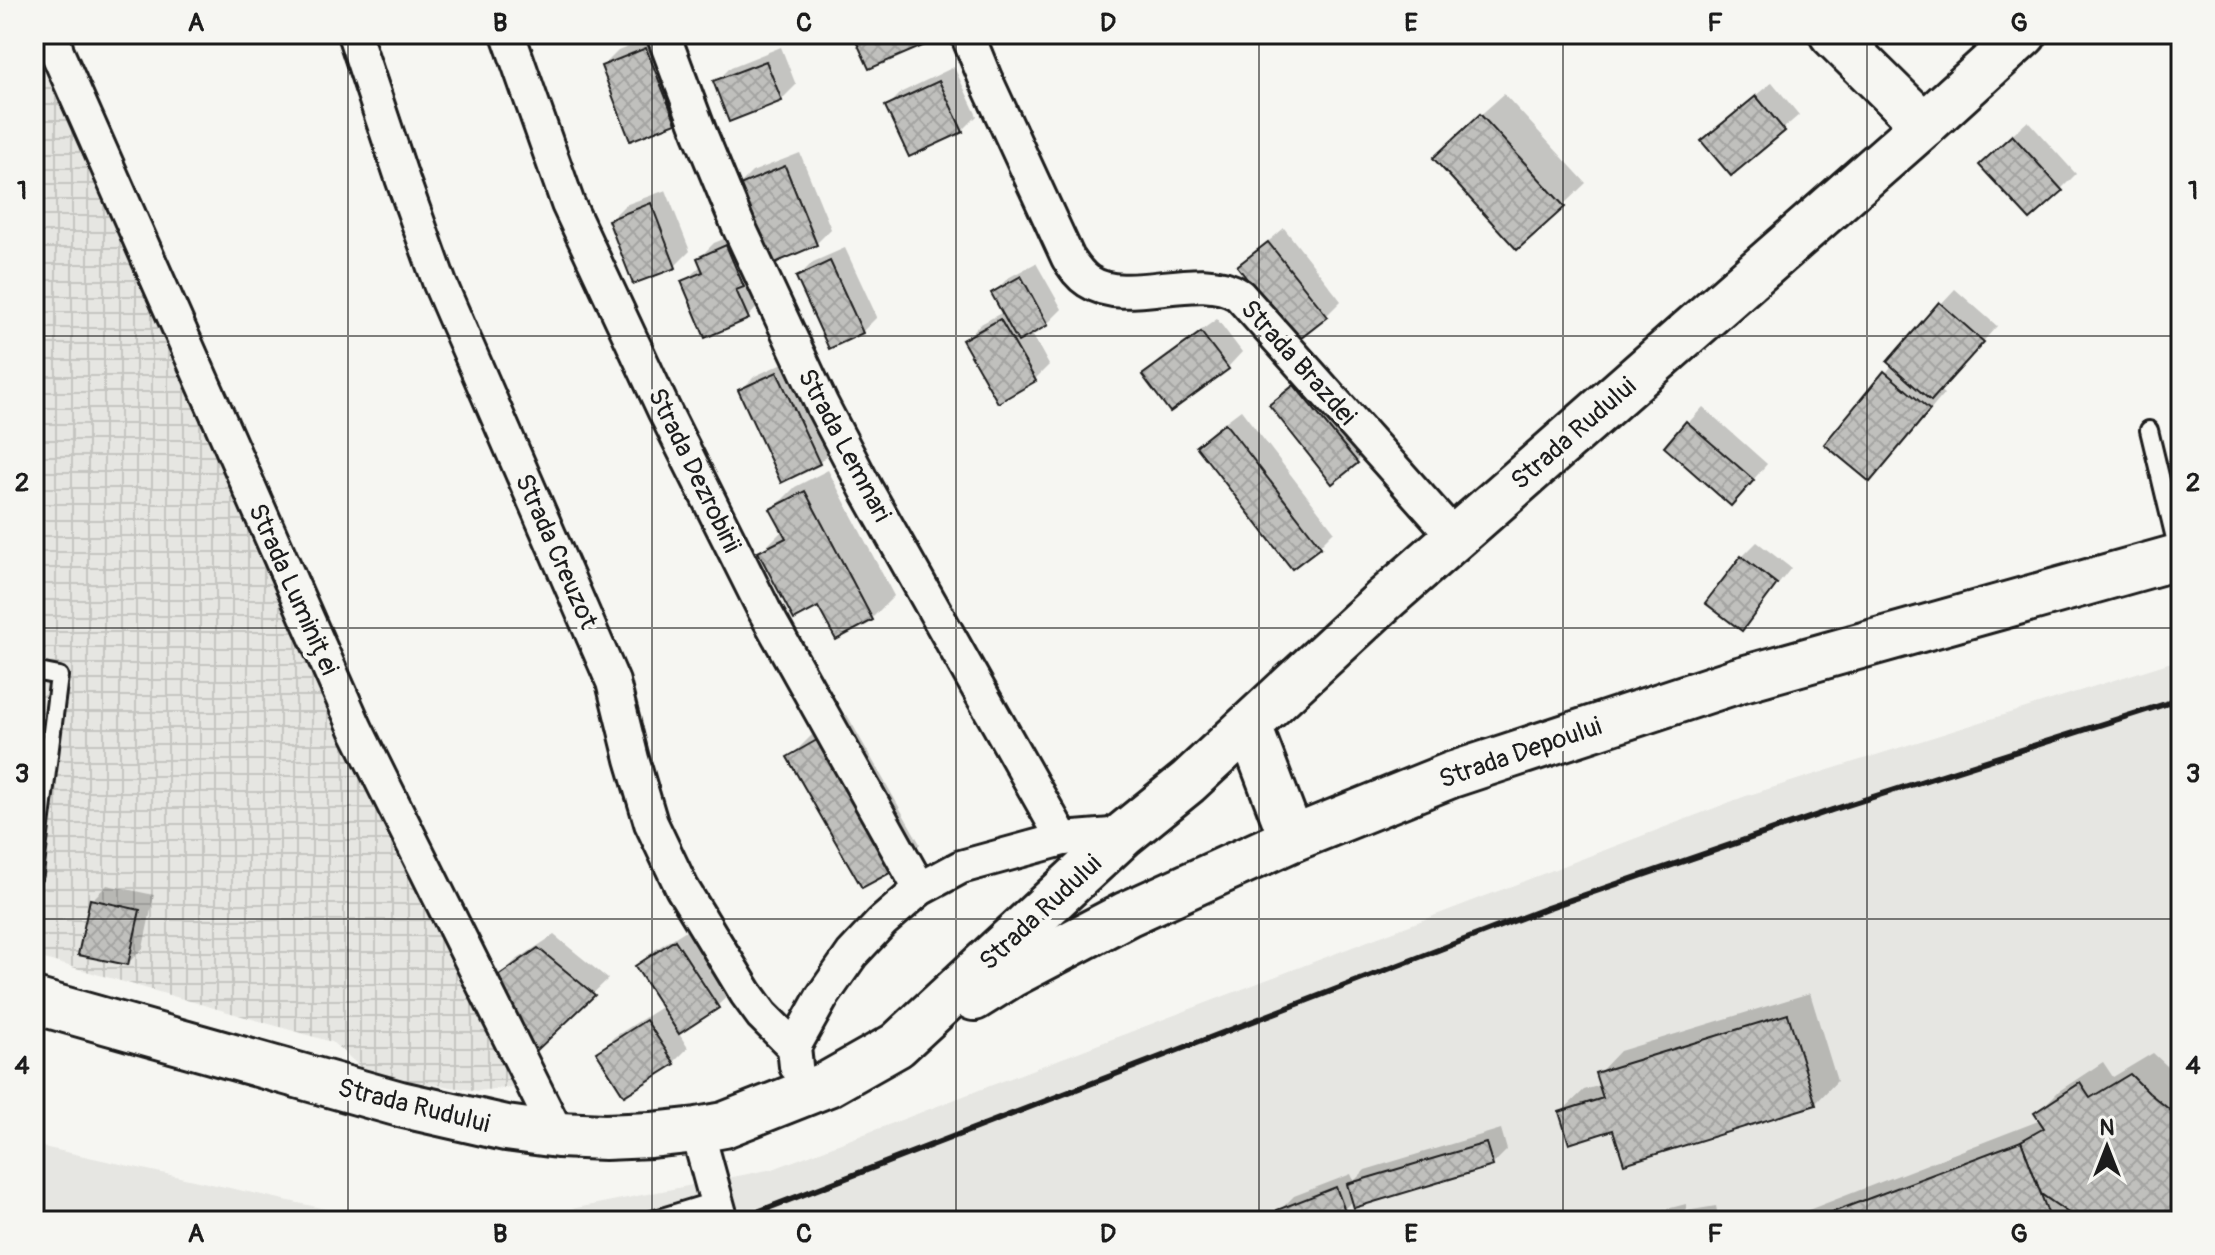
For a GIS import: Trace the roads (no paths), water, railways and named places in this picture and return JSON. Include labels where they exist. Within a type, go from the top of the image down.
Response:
[{"type":"main road","points":[[1832,34],[1924,125]]},
{"type":"main road","name":"Strada Rudului","points":[[34,1001],[400,1104],[506,1128],[558,1135],[651,1135],[724,1125],[828,1084],[897,1045],[1124,834],[1188,782],[1384,600],[2024,34]]},
{"type":"main road","name":"Strada Depoului","points":[[897,1045],[1011,975],[1127,914],[1292,839],[1451,775],[1724,684],[2180,556]]},
{"type":"main road","points":[[1249,726],[1292,839]]},
{"type":"street","name":"Strada Luminiței","points":[[53,34],[57,52],[356,729],[558,1135]]},
{"type":"street","name":"Strada Creuzot","points":[[354,34],[440,284],[613,682],[651,823],[682,888],[746,993],[762,1015],[794,1047]]},
{"type":"street","name":"Strada Dezrobirii","points":[[508,34],[568,204],[664,410],[764,610],[920,889]]},
{"type":"street","name":"Strada Lemnari","points":[[663,34],[738,225],[822,405],[1063,839]]},
{"type":"street","name":"Strada Brazdei","points":[[967,34],[1078,274],[1089,283],[1102,287],[1139,289],[1212,284],[1227,287],[1239,295],[1455,537]]},
{"type":"street","name":"Strada Rudului","points":[[794,1047],[822,997],[852,954],[882,922],[920,889],[961,867],[1063,839],[1124,834]]},
{"type":"street","points":[[794,1047],[799,1097]]},
{"type":"street","points":[[697,1130],[720,1210]]},
{"type":"lane","points":[[2149,430],[2180,556]]},
{"type":"lane","points":[[34,671],[59,676],[34,874]]},
{"type":"lane","points":[[649,1221],[720,1210]]},
{"type":"railway","points":[[734,1221],[1547,908],[1832,810],[2181,699]]}]
